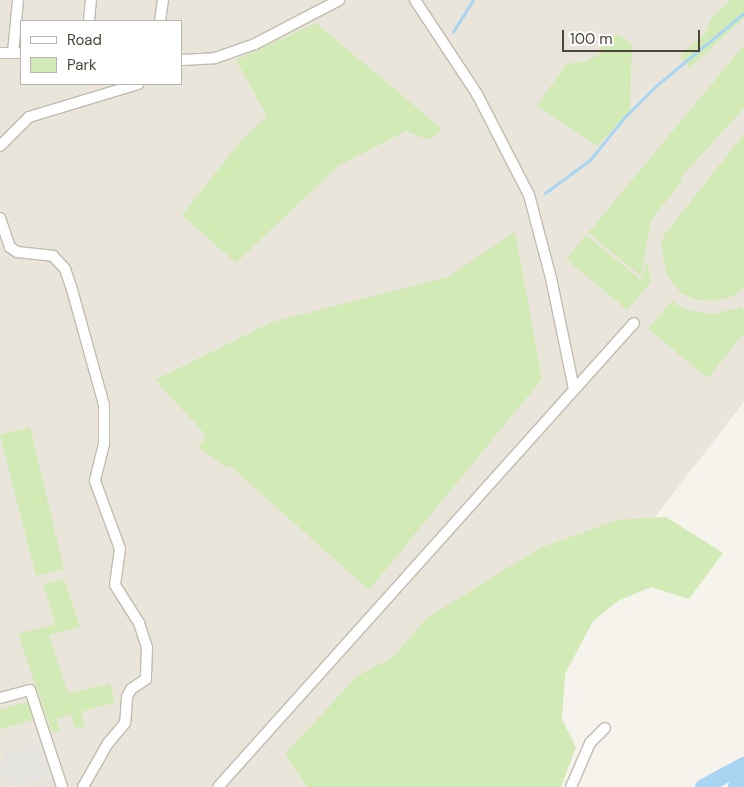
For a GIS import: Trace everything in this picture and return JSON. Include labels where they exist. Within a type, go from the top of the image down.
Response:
[{"type":"street","points":[[0,53],[17,53],[18,0]]},
{"type":"street","points":[[88,20],[90,0]]},
{"type":"street","points":[[160,20],[163,0]]},
{"type":"street","points":[[182,60],[215,58],[255,44],[339,0]]},
{"type":"street","points":[[415,0],[477,94],[528,195],[551,278],[574,389]]},
{"type":"street","points":[[0,146],[29,117],[135,85]]},
{"type":"street","points":[[0,218],[10,247],[17,252],[53,256],[65,270],[71,286],[104,405],[106,426],[95,481],[120,549],[115,585],[139,623],[147,647],[146,679],[131,689],[127,697],[125,723],[108,743],[83,787]]},
{"type":"street","points":[[218,787],[634,323]]},
{"type":"street","points":[[0,698],[30,690],[62,787]]},
{"type":"street","points":[[571,787],[590,743],[605,728]]},
{"type":"shaded area","points":[[0,0],[744,0],[744,402],[559,641],[504,787],[0,787]]},
{"type":"shaded area","points":[[40,743],[51,775],[11,787],[7,778],[0,779],[0,765],[5,764],[3,753]]},
{"type":"shaded area","points":[[54,779],[56,787],[27,787]]},
{"type":"green space","points":[[731,0],[744,0],[744,18],[690,68],[680,56],[706,32],[711,18]]},
{"type":"green space","points":[[316,23],[442,129],[429,140],[406,131],[338,166],[236,263],[182,215],[240,142],[267,116],[236,60]]},
{"type":"green space","points":[[619,34],[632,45],[630,112],[597,146],[537,106],[566,64],[586,61],[600,54],[604,41]]},
{"type":"green space","points":[[744,45],[744,108],[681,177],[683,180],[651,220],[641,276],[588,233]]},
{"type":"green space","points":[[744,134],[744,288],[731,297],[714,301],[697,300],[681,293],[667,276],[661,244],[665,234]]},
{"type":"green space","points":[[515,232],[542,379],[369,590],[230,466],[226,467],[198,447],[206,437],[204,433],[155,380],[272,322],[448,277]]},
{"type":"green space","points":[[586,235],[641,280],[647,261],[651,282],[627,310],[566,259]]},
{"type":"green space","points":[[673,300],[677,305],[692,311],[713,314],[741,307],[744,311],[744,333],[708,378],[648,329]]},
{"type":"green space","points":[[30,427],[64,569],[36,576],[0,435]]},
{"type":"green space","points":[[666,517],[723,553],[689,599],[651,587],[618,601],[593,621],[565,674],[562,719],[576,747],[561,787],[307,787],[285,754],[357,676],[393,657],[427,618],[540,548],[618,520]]},
{"type":"green space","points":[[64,579],[80,627],[49,635],[68,693],[110,684],[115,702],[81,712],[85,726],[75,728],[71,714],[56,719],[60,731],[52,733],[18,634],[55,624],[43,584]]},
{"type":"green space","points":[[27,702],[35,719],[0,729],[0,710]]},
{"type":"waterway","points":[[453,32],[473,0]]},
{"type":"waterway","points":[[545,193],[590,160],[624,118],[656,86],[744,13]]},
{"type":"waterway","points":[[703,787],[744,765]]},
{"type":"waterway","points":[[736,787],[744,766]]}]
